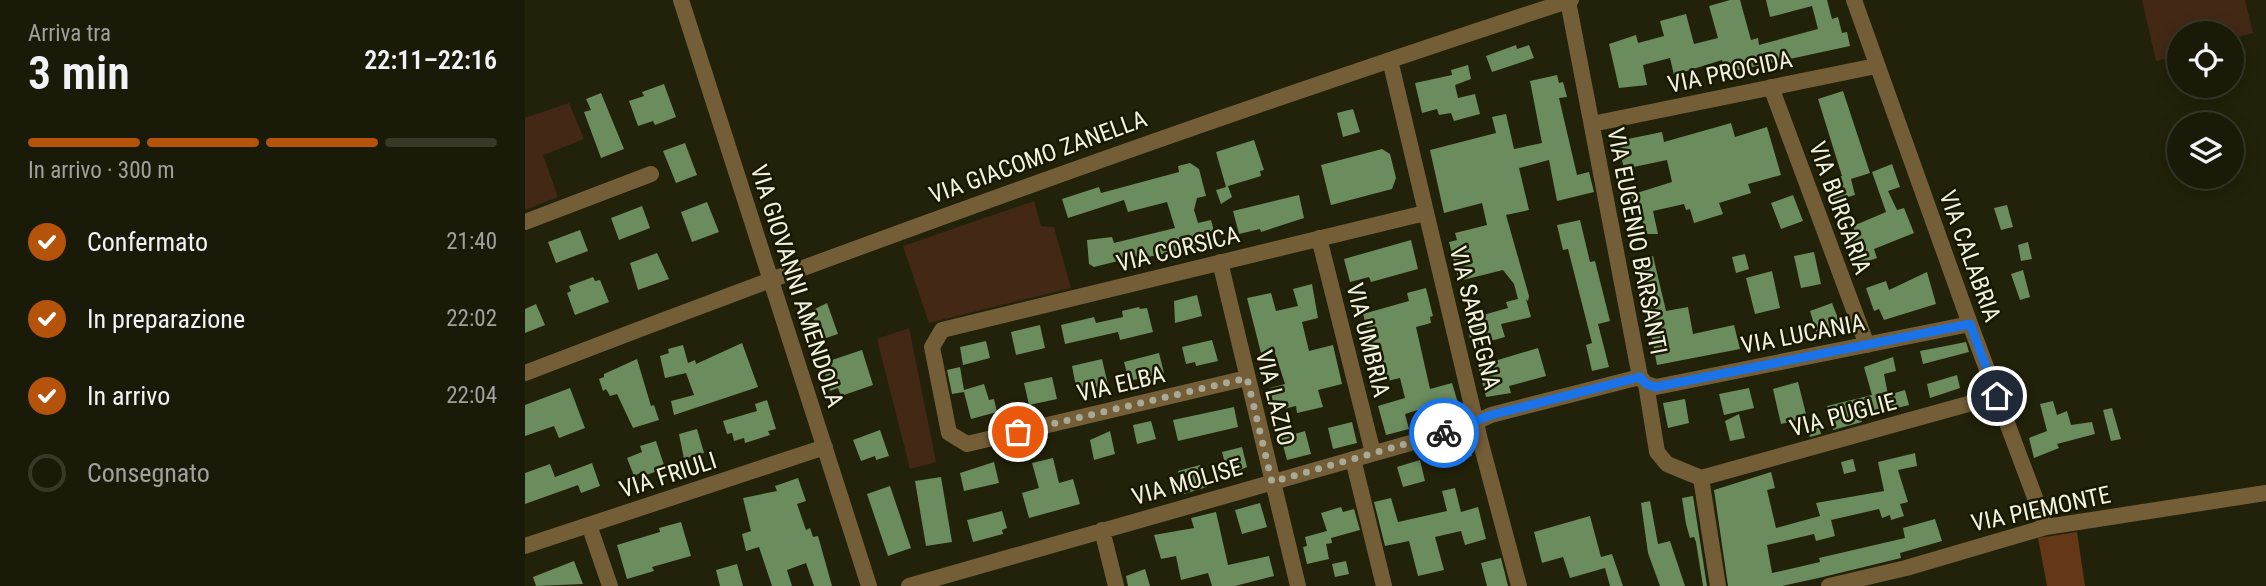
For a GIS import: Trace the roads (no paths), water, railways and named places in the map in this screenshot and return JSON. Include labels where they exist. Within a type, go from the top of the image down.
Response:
[{"type":"street","name":"VIA GIOVANNI AMENDOLA","points":[[681,0],[869,586]]},
{"type":"street","name":"VIA GIACOMO ZANELLA","points":[[525,373],[771,279],[1182,129],[1570,0]]},
{"type":"street","name":"VIA EUGENIO BARSANTI","points":[[1570,0],[1657,452],[1667,464],[1702,478]]},
{"type":"street","name":"VIA CALABRIA","points":[[1854,0],[2046,527]]},
{"type":"street","name":"VIA SARDEGNA","points":[[1390,60],[1425,213],[1519,586]]},
{"type":"street","name":"VIA PROCIDA","points":[[1592,124],[1877,66]]},
{"type":"street","name":"VIA BURGARIA","points":[[1771,87],[1867,345]]},
{"type":"street","points":[[525,222],[650,174]]},
{"type":"street","name":"VIA CORSICA","points":[[942,330],[1425,213]]},
{"type":"street","name":"VIA UMBRIA","points":[[1319,238],[1373,453]]},
{"type":"street","name":"VIA LAZIO","points":[[1220,262],[1298,586]]},
{"type":"street","name":"VIA LUCANIA","points":[[1643,381],[1656,387],[1970,324]]},
{"type":"street","name":"VIA ELBA","points":[[942,330],[932,347],[949,433],[967,444],[1247,378]]},
{"type":"street","name":"VIA MOLISE","points":[[909,586],[1353,459],[1477,422],[1491,415],[1643,381]]},
{"type":"street","name":"VIA PUGLIE","points":[[1702,478],[1997,396]]},
{"type":"street","name":"VIA FRIULI","points":[[525,546],[825,447]]},
{"type":"street","points":[[1353,459],[1384,586]]},
{"type":"street","points":[[1702,478],[1718,586]]},
{"type":"street","name":"VIA PIEMONTE","points":[[1829,586],[2046,527],[2266,493]]},
{"type":"street","points":[[589,525],[610,586]]},
{"type":"street","points":[[1102,530],[1116,586]]}]
